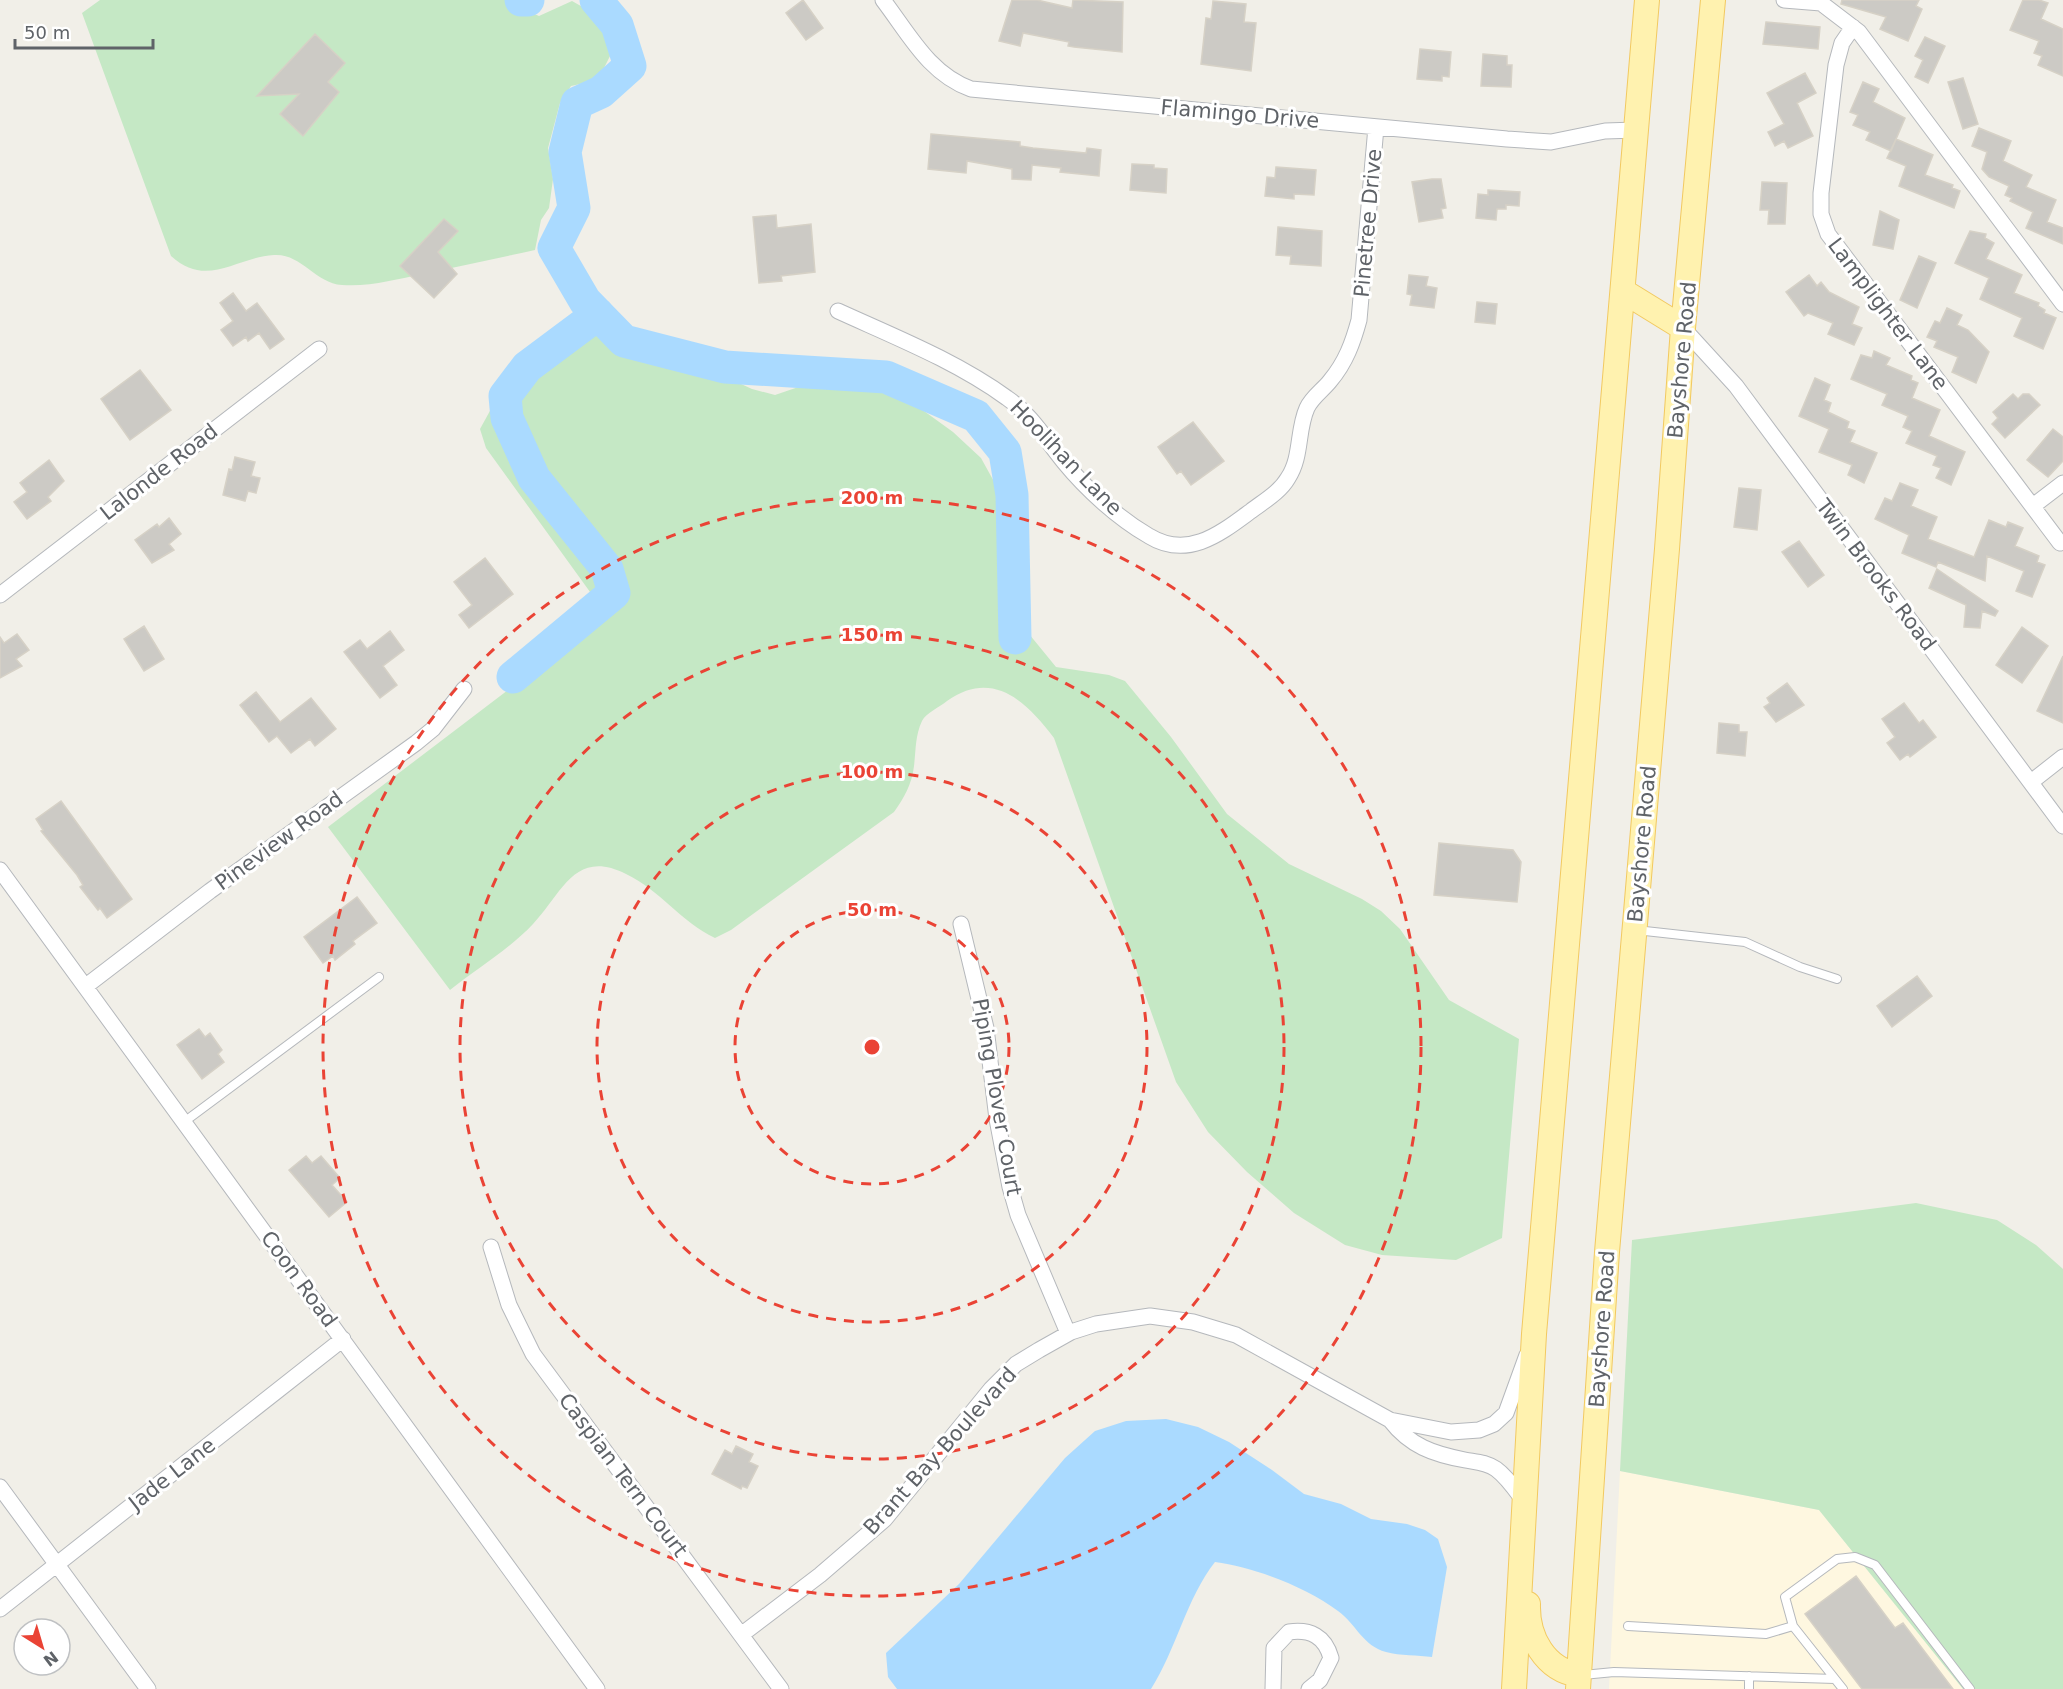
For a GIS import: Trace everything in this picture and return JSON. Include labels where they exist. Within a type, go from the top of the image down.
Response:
[{"type":"main road","points":[[1514,1689],[1534,1334],[1647,0]]},
{"type":"main road","name":"Bayshore Road","points":[[1579,1682],[1607,1252],[1683,328],[1713,0]]},
{"type":"main road","points":[[1623,291],[1683,328]]},
{"type":"main road","points":[[1523,1508],[1530,1551],[1528,1610],[1532,1635],[1542,1653],[1554,1667],[1579,1682]]},
{"type":"street","name":"Flamingo Drive","points":[[883,0],[935,70],[951,82],[971,88],[1551,142],[1605,131],[1636,130]]},
{"type":"street","points":[[1784,0],[1821,3],[1859,32],[2063,304]]},
{"type":"street","name":"Lamplighter Lane","points":[[1853,27],[1842,43],[1836,65],[1821,193],[1821,214],[1827,234],[2061,543]]},
{"type":"street","name":"Pinetree Drive","points":[[1359,320],[1376,127]]},
{"type":"street","name":"Hoolihan Lane","points":[[838,311],[944,360],[1008,398],[1025,413],[1066,464],[1111,508],[1152,538],[1172,544],[1191,545],[1215,538],[1275,493],[1288,478],[1297,460],[1307,408],[1342,366],[1351,349],[1359,320]]},
{"type":"street","name":"Twin Brooks Road","points":[[1683,328],[1736,386],[2063,826]]},
{"type":"street","name":"Lalonde Road","points":[[0,595],[319,350]]},
{"type":"street","points":[[2033,506],[2063,483]]},
{"type":"street","name":"Pineview Road","points":[[86,986],[210,891],[416,743],[433,729],[464,689]]},
{"type":"street","points":[[2031,782],[2063,757]]},
{"type":"street","name":"Coon Road","points":[[0,870],[597,1689]]},
{"type":"street","name":"Piping Plover Court","points":[[961,924],[986,1028],[997,1119],[1008,1178],[1018,1215],[1068,1333]]},
{"type":"street","name":"Caspian Tern Court","points":[[491,1247],[509,1305],[533,1354],[781,1689]]},
{"type":"street","name":"Brant Bay Boulevard","points":[[741,1635],[820,1575],[885,1519],[992,1389],[1016,1364],[1068,1333],[1122,1319],[1150,1316],[1215,1328],[1236,1335],[1390,1420],[1464,1433],[1494,1424],[1506,1413],[1534,1334]]},
{"type":"street","name":"Jade Lane","points":[[0,1609],[343,1339]]},
{"type":"street","name":"Brant Bay Boulevard","points":[[1390,1420],[1402,1435],[1415,1445],[1434,1453],[1485,1463],[1496,1469],[1523,1508]]},
{"type":"street","points":[[0,1487],[148,1689]]},
{"type":"street","points":[[1273,1689],[1274,1648],[1289,1632],[1307,1630],[1319,1637],[1328,1649],[1331,1658],[1320,1680],[1309,1689]]},
{"type":"lane","points":[[1635,930],[1745,942],[1800,967],[1837,979]]},
{"type":"lane","points":[[184,1122],[379,976]]},
{"type":"lane","points":[[1843,1689],[1793,1626],[1785,1597],[1836,1558],[1855,1557],[1875,1565],[1970,1689]]},
{"type":"lane","points":[[1628,1626],[1766,1634],[1793,1626]]},
{"type":"lane","points":[[1579,1682],[1614,1672],[1834,1678]]},
{"type":"lane","points":[[1749,1676],[1749,1689]]},
{"type":"shaded area","points":[[1620,1471],[1819,1510],[1963,1689],[1609,1689]]},
{"type":"green space","points":[[100,0],[512,0],[520,8],[539,16],[572,1],[602,18],[612,52],[598,80],[571,86],[560,103],[548,148],[553,179],[549,208],[541,220],[535,250],[383,282],[342,285],[324,279],[300,263],[284,256],[260,257],[209,271],[184,266],[171,256],[82,13]]},
{"type":"green space","points":[[595,317],[752,389],[775,395],[816,381],[856,386],[906,398],[953,432],[981,458],[997,487],[1003,509],[999,592],[1011,612],[1056,667],[1109,675],[1125,681],[1171,737],[1227,814],[1289,864],[1362,899],[1381,911],[1400,929],[1449,1000],[1519,1039],[1502,1238],[1456,1260],[1382,1255],[1345,1245],[1294,1213],[1247,1172],[1208,1132],[1176,1082],[1054,738],[1032,712],[1020,702],[994,689],[979,688],[964,692],[927,715],[918,732],[913,773],[909,785],[894,812],[731,930],[715,938],[692,924],[638,881],[608,867],[594,867],[581,870],[571,878],[524,933],[450,990],[328,827],[588,629],[598,618],[598,603],[486,448],[480,429],[491,409]]},
{"type":"green space","points":[[1916,1203],[1997,1220],[2036,1245],[2063,1269],[2063,1689],[1963,1689],[1819,1510],[1620,1471],[1632,1240]]},
{"type":"water","points":[[1166,1419],[1198,1427],[1229,1442],[1304,1494],[1341,1504],[1371,1519],[1407,1524],[1425,1530],[1438,1539],[1447,1567],[1432,1657],[1397,1654],[1378,1649],[1365,1640],[1338,1611],[1311,1594],[1263,1573],[1215,1562],[1197,1591],[1168,1658],[1151,1689],[897,1689],[888,1677],[886,1653],[959,1584],[1065,1458],[1095,1431],[1126,1421]]},
{"type":"building","points":[[803,0],[823,28],[806,40],[786,13]]},
{"type":"building","points":[[1012,0],[1037,0],[1072,8],[1073,0],[1123,2],[1122,52],[1068,46],[1069,42],[1023,33],[1020,46],[999,41]]},
{"type":"building","points":[[1842,0],[1919,0],[1916,6],[1922,9],[1908,41],[1880,29],[1886,17],[1841,4]]},
{"type":"building","points":[[2023,0],[2039,0],[2048,3],[2041,19],[2063,29],[2063,76],[2038,65],[2042,56],[2034,53],[2039,41],[2010,30]]},
{"type":"building","points":[[1213,1],[1246,4],[1244,22],[1256,23],[1251,71],[1201,64],[1206,18],[1211,19]]},
{"type":"building","points":[[1766,22],[1820,27],[1818,49],[1763,44]]},
{"type":"building","points":[[315,34],[345,63],[328,82],[339,92],[303,136],[280,114],[299,94],[257,96]]},
{"type":"building","points":[[1925,37],[1945,46],[1928,83],[1915,77],[1923,60],[1915,56]]},
{"type":"building","points":[[1420,49],[1451,52],[1449,77],[1442,76],[1442,81],[1417,79]]},
{"type":"building","points":[[1483,54],[1507,56],[1507,65],[1512,65],[1511,87],[1481,86]]},
{"type":"building","points":[[1805,73],[1816,93],[1797,103],[1813,136],[1788,148],[1784,141],[1775,146],[1768,132],[1784,124],[1767,93]]},
{"type":"building","points":[[1963,78],[1978,124],[1963,129],[1948,82]]},
{"type":"building","points":[[1863,82],[1879,89],[1873,102],[1905,118],[1891,151],[1866,140],[1870,132],[1853,125],[1858,115],[1850,112]]},
{"type":"building","points":[[1979,128],[2011,141],[2003,161],[2032,175],[2026,187],[2056,200],[2047,222],[2063,228],[2063,244],[2026,228],[2033,212],[2010,201],[2012,198],[2005,195],[2009,186],[1989,177],[1982,169],[1987,152],[1972,146]]},
{"type":"building","points":[[931,134],[1020,142],[1020,146],[1086,153],[1087,148],[1101,150],[1099,176],[1060,172],[1061,168],[1032,165],[1031,180],[1012,179],[1012,169],[967,161],[966,173],[928,169]]},
{"type":"building","points":[[1896,139],[1933,155],[1925,175],[1953,185],[1952,188],[1960,191],[1954,208],[1899,186],[1906,166],[1887,158]]},
{"type":"building","points":[[1132,164],[1154,165],[1154,168],[1167,169],[1166,193],[1130,190]]},
{"type":"building","points":[[1276,167],[1316,170],[1314,195],[1294,194],[1294,199],[1265,196],[1267,177],[1275,178]]},
{"type":"building","points":[[1441,179],[1446,208],[1441,209],[1443,218],[1419,222],[1412,182]]},
{"type":"building","points":[[1762,182],[1787,183],[1785,224],[1768,224],[1769,210],[1760,210]]},
{"type":"building","points":[[1488,190],[1520,192],[1519,206],[1506,205],[1506,209],[1497,209],[1496,220],[1476,218],[1478,194],[1488,195]]},
{"type":"building","points":[[1880,211],[1899,220],[1893,249],[1873,245]]},
{"type":"building","points":[[776,215],[777,228],[811,224],[815,272],[781,276],[782,281],[759,283],[753,217]]},
{"type":"building","points":[[444,219],[458,231],[438,252],[457,274],[434,298],[400,266]]},
{"type":"building","points":[[1278,227],[1322,231],[1321,266],[1290,264],[1291,256],[1276,255]]},
{"type":"building","points":[[1970,231],[1986,234],[1985,238],[1994,243],[1986,259],[2022,275],[2014,293],[2039,303],[2038,306],[2045,310],[2044,313],[2056,318],[2043,349],[2014,336],[2022,318],[1980,299],[1989,278],[1955,263]]},
{"type":"building","points":[[1919,256],[1936,263],[1917,308],[1900,300]]},
{"type":"building","points":[[1409,275],[1428,277],[1426,286],[1437,288],[1434,308],[1410,305],[1412,295],[1407,294]]},
{"type":"building","points":[[1809,275],[1817,286],[1821,282],[1829,292],[1859,307],[1852,324],[1862,328],[1854,345],[1828,334],[1833,323],[1808,313],[1804,316],[1786,292]]},
{"type":"building","points":[[233,293],[246,311],[257,303],[284,339],[270,349],[259,333],[248,341],[246,337],[233,346],[221,330],[233,321],[220,303]]},
{"type":"building","points":[[1477,302],[1497,304],[1495,324],[1475,322]]},
{"type":"building","points":[[1947,308],[1962,315],[1957,325],[1968,330],[1989,352],[1976,383],[1952,372],[1958,357],[1934,347],[1937,341],[1927,337],[1935,321],[1940,323]]},
{"type":"building","points":[[1874,351],[1890,358],[1886,365],[1912,376],[1911,380],[1918,383],[1912,398],[1940,410],[1929,436],[1965,452],[1951,485],[1936,478],[1941,468],[1933,465],[1937,456],[1906,443],[1912,431],[1903,427],[1908,416],[1882,405],[1887,394],[1851,379],[1861,355],[1872,358]]},
{"type":"building","points":[[140,370],[171,410],[130,440],[101,399]]},
{"type":"building","points":[[1815,378],[1830,385],[1824,400],[1831,403],[1828,412],[1849,422],[1847,428],[1855,431],[1850,442],[1877,453],[1864,483],[1848,475],[1852,465],[1819,452],[1829,429],[1799,416]]},
{"type":"building","points":[[2013,394],[2018,399],[2023,394],[2029,394],[2040,405],[2005,438],[1992,424],[1998,418],[1993,412]]},
{"type":"building","points":[[1193,422],[1224,461],[1191,485],[1181,471],[1177,474],[1158,447]]},
{"type":"building","points":[[2053,429],[2063,437],[2063,461],[2048,477],[2027,460]]},
{"type":"building","points":[[235,457],[255,462],[251,476],[260,478],[256,493],[248,491],[245,501],[223,495],[229,469],[232,470]]},
{"type":"building","points":[[49,460],[64,481],[48,497],[51,501],[27,519],[14,502],[27,492],[20,483]]},
{"type":"building","points":[[1900,483],[1918,490],[1911,506],[1937,517],[1928,539],[1974,557],[1989,520],[2006,527],[2008,522],[2023,528],[2015,546],[2039,556],[2037,562],[2045,565],[2032,597],[2016,591],[2024,571],[1987,556],[1985,581],[1938,562],[1936,567],[1902,553],[1909,535],[1875,519],[1885,498],[1892,501]]},
{"type":"building","points":[[1739,488],[1761,490],[1757,530],[1734,527]]},
{"type":"building","points":[[169,518],[181,534],[169,544],[174,550],[152,563],[135,540],[157,524],[159,527]]},
{"type":"building","points":[[1799,541],[1824,575],[1808,587],[1782,552]]},
{"type":"building","points":[[485,558],[513,594],[469,628],[459,615],[472,605],[454,582]]},
{"type":"building","points":[[1937,569],[1998,611],[1995,616],[1982,611],[1980,628],[1964,627],[1966,605],[1929,588]]},
{"type":"building","points":[[144,626],[164,659],[144,671],[124,639]]},
{"type":"building","points":[[2022,627],[2048,646],[2022,683],[1996,665]]},
{"type":"building","points":[[390,631],[404,650],[383,666],[397,685],[380,698],[344,652],[360,640],[367,649]]},
{"type":"building","points":[[17,634],[29,650],[16,659],[22,666],[0,678],[0,637],[4,643]]},
{"type":"building","points":[[2063,656],[2063,723],[2037,711]]},
{"type":"building","points":[[1787,683],[1804,705],[1776,722],[1764,707],[1770,703],[1767,698]]},
{"type":"building","points":[[256,692],[280,722],[311,698],[336,729],[315,746],[310,739],[291,753],[277,736],[269,742],[240,705]]},
{"type":"building","points":[[1904,703],[1919,723],[1923,720],[1936,737],[1910,757],[1908,754],[1900,760],[1887,743],[1895,737],[1882,719]]},
{"type":"building","points":[[1719,723],[1739,725],[1739,732],[1747,732],[1745,756],[1717,753]]},
{"type":"building","points":[[61,801],[132,899],[107,918],[80,887],[83,885],[77,875],[41,831],[43,830],[36,819]]},
{"type":"building","points":[[1439,843],[1513,850],[1521,862],[1517,902],[1434,895]]},
{"type":"building","points":[[357,897],[377,923],[353,941],[355,944],[335,960],[333,956],[323,963],[304,937]]},
{"type":"building","points":[[1917,976],[1932,996],[1892,1027],[1877,1006]]},
{"type":"building","points":[[199,1029],[205,1037],[210,1033],[222,1050],[218,1054],[224,1062],[202,1079],[177,1045]]},
{"type":"building","points":[[306,1156],[312,1163],[321,1156],[340,1178],[332,1185],[347,1202],[329,1217],[289,1170]]},
{"type":"building","points":[[736,1446],[753,1454],[749,1462],[758,1466],[747,1488],[742,1486],[741,1489],[712,1474],[725,1450],[732,1454]]},
{"type":"building","points":[[1856,1576],[1895,1628],[1903,1623],[1953,1689],[1862,1689],[1805,1614]]},
{"type":"waterway","points":[[521,0],[528,0]]},
{"type":"waterway","points":[[596,0],[617,25],[630,66],[601,92],[577,103],[565,152],[574,208],[554,248],[585,301],[624,341],[725,367],[886,377],[976,416],[1005,452],[1012,495],[1015,638]]},
{"type":"waterway","points":[[513,677],[614,593],[607,569],[534,478],[507,418],[505,396],[527,367],[598,314]]}]
